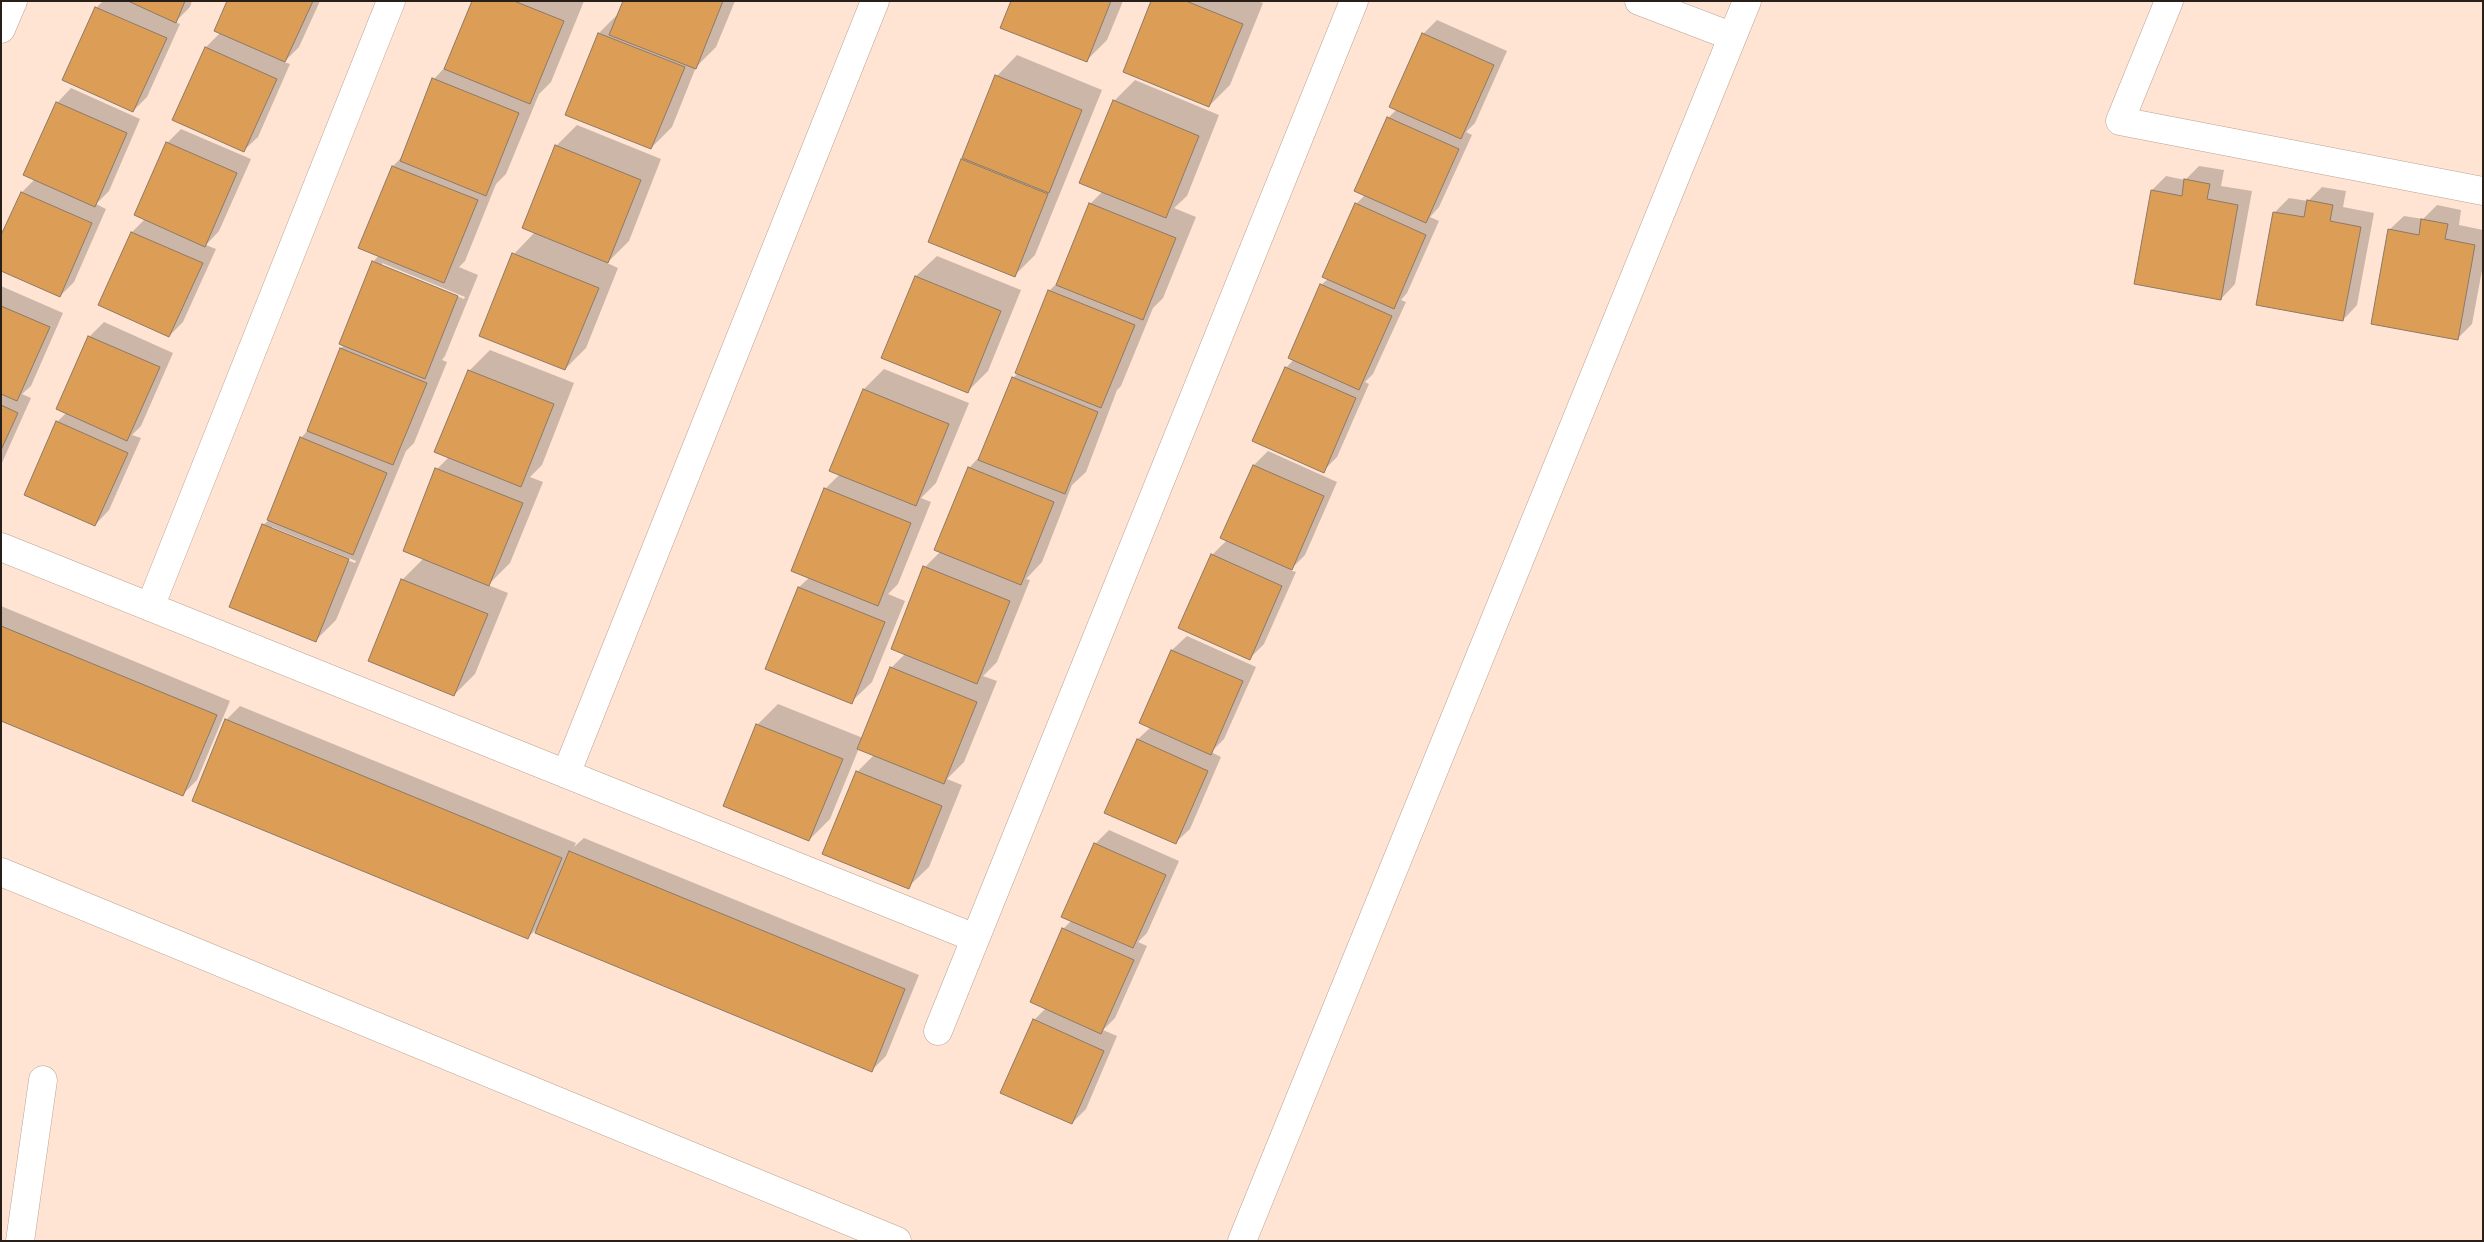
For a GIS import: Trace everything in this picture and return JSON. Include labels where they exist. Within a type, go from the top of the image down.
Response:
[{"type":"street","points":[[1,29],[12,1]]},
{"type":"street","points":[[150,607],[391,1]]},
{"type":"street","points":[[566,774],[875,1]]},
{"type":"street","points":[[938,1031],[1354,1]]},
{"type":"street","points":[[1639,1],[1731,36]]},
{"type":"street","points":[[1242,1241],[1731,36],[1747,1]]},
{"type":"street","points":[[2169,1],[2120,121],[2483,191]]},
{"type":"street","points":[[1,548],[975,938]]},
{"type":"street","points":[[1,872],[897,1241]]},
{"type":"street","points":[[20,1241],[43,1080]]},
{"type":"building","points":[[128,1],[185,1],[176,23]]},
{"type":"building","points":[[227,1],[313,1],[285,62],[214,31]]},
{"type":"building","points":[[472,1],[514,1],[564,21],[530,104],[444,69]]},
{"type":"building","points":[[623,1],[723,1],[696,69],[609,35]]},
{"type":"building","points":[[1011,1],[1111,1],[1087,62],[1000,28]]},
{"type":"building","points":[[1151,1],[1186,1],[1243,24],[1209,107],[1123,72]]},
{"type":"building","points":[[95,7],[167,38],[133,112],[62,80]]},
{"type":"building","points":[[598,33],[685,67],[651,149],[565,115]]},
{"type":"building","points":[[1422,33],[1494,65],[1461,139],[1389,107]]},
{"type":"building","points":[[205,47],[277,79],[244,152],[172,120]]},
{"type":"building","points":[[995,75],[1082,110],[1049,193],[962,158]]},
{"type":"building","points":[[432,78],[519,113],[486,196],[400,161]]},
{"type":"building","points":[[1113,100],[1199,136],[1166,218],[1079,183]]},
{"type":"building","points":[[56,102],[127,133],[95,207],[23,175]]},
{"type":"building","points":[[1387,117],[1459,149],[1426,223],[1354,191]]},
{"type":"building","points":[[166,142],[237,173],[205,247],[134,215]]},
{"type":"building","points":[[555,145],[641,180],[608,263],[522,228]]},
{"type":"building","points":[[961,159],[1048,194],[1015,277],[928,242]]},
{"type":"building","points":[[392,166],[478,200],[444,283],[358,248]]},
{"type":"building","points":[[2184,179],[2210,184],[2207,199],[2238,205],[2221,300],[2134,284],[2151,190],[2182,196]]},
{"type":"building","points":[[21,192],[92,223],[60,297],[1,271],[1,235]]},
{"type":"building","points":[[2307,200],[2333,205],[2330,221],[2361,227],[2343,321],[2256,305],[2273,212],[2304,217]]},
{"type":"building","points":[[1089,203],[1176,238],[1143,320],[1056,285]]},
{"type":"building","points":[[1355,203],[1426,235],[1394,309],[1322,277]]},
{"type":"building","points":[[2421,219],[2448,224],[2445,239],[2475,245],[2458,340],[2371,324],[2388,229],[2419,235]]},
{"type":"building","points":[[131,232],[203,263],[169,337],[98,305]]},
{"type":"building","points":[[512,253],[599,288],[565,370],[479,336]]},
{"type":"building","points":[[372,261],[458,296],[425,379],[339,344]]},
{"type":"building","points":[[915,276],[1001,311],[968,393],[881,358]]},
{"type":"building","points":[[1320,284],[1392,316],[1359,390],[1288,358]]},
{"type":"building","points":[[1048,290],[1135,325],[1101,408],[1015,373]]},
{"type":"building","points":[[1,306],[50,327],[17,401],[1,394]]},
{"type":"building","points":[[88,336],[160,367],[127,441],[56,409]]},
{"type":"building","points":[[340,348],[427,383],[393,465],[307,431]]},
{"type":"building","points":[[1285,367],[1356,398],[1324,473],[1252,441]]},
{"type":"building","points":[[468,370],[554,404],[521,487],[434,452]]},
{"type":"building","points":[[1012,377],[1098,412],[1065,494],[978,460]]},
{"type":"building","points":[[863,389],[949,424],[916,506],[829,471]]},
{"type":"building","points":[[1,405],[18,413],[1,450]]},
{"type":"building","points":[[56,421],[128,453],[95,526],[24,495]]},
{"type":"building","points":[[300,437],[387,473],[353,555],[267,520]]},
{"type":"building","points":[[1253,465],[1324,496],[1292,570],[1220,538]]},
{"type":"building","points":[[968,467],[1054,502],[1021,585],[934,550]]},
{"type":"building","points":[[435,468],[523,503],[489,586],[403,551]]},
{"type":"building","points":[[824,488],[911,523],[878,606],[791,571]]},
{"type":"building","points":[[262,524],[349,559],[316,642],[229,607]]},
{"type":"building","points":[[1211,554],[1282,586],[1250,660],[1178,628]]},
{"type":"building","points":[[923,566],[1010,601],[977,684],[891,649]]},
{"type":"building","points":[[401,579],[488,614],[454,696],[368,661]]},
{"type":"building","points":[[798,587],[885,622],[852,704],[765,669]]},
{"type":"building","points":[[1,626],[217,715],[183,796],[1,721]]},
{"type":"building","points":[[1171,650],[1243,681],[1211,755],[1139,723]]},
{"type":"building","points":[[890,667],[977,702],[944,784],[857,749]]},
{"type":"building","points":[[225,719],[562,858],[528,939],[192,801]]},
{"type":"building","points":[[756,724],[843,759],[809,841],[723,806]]},
{"type":"building","points":[[1137,739],[1208,771],[1176,844],[1104,813]]},
{"type":"building","points":[[856,771],[942,806],[909,889],[822,854]]},
{"type":"building","points":[[1094,843],[1166,875],[1133,948],[1061,917]]},
{"type":"building","points":[[569,851],[905,989],[872,1072],[535,933]]},
{"type":"building","points":[[1062,928],[1134,960],[1101,1034],[1030,1002]]},
{"type":"building","points":[[1033,1019],[1104,1051],[1072,1124],[1000,1093]]}]
